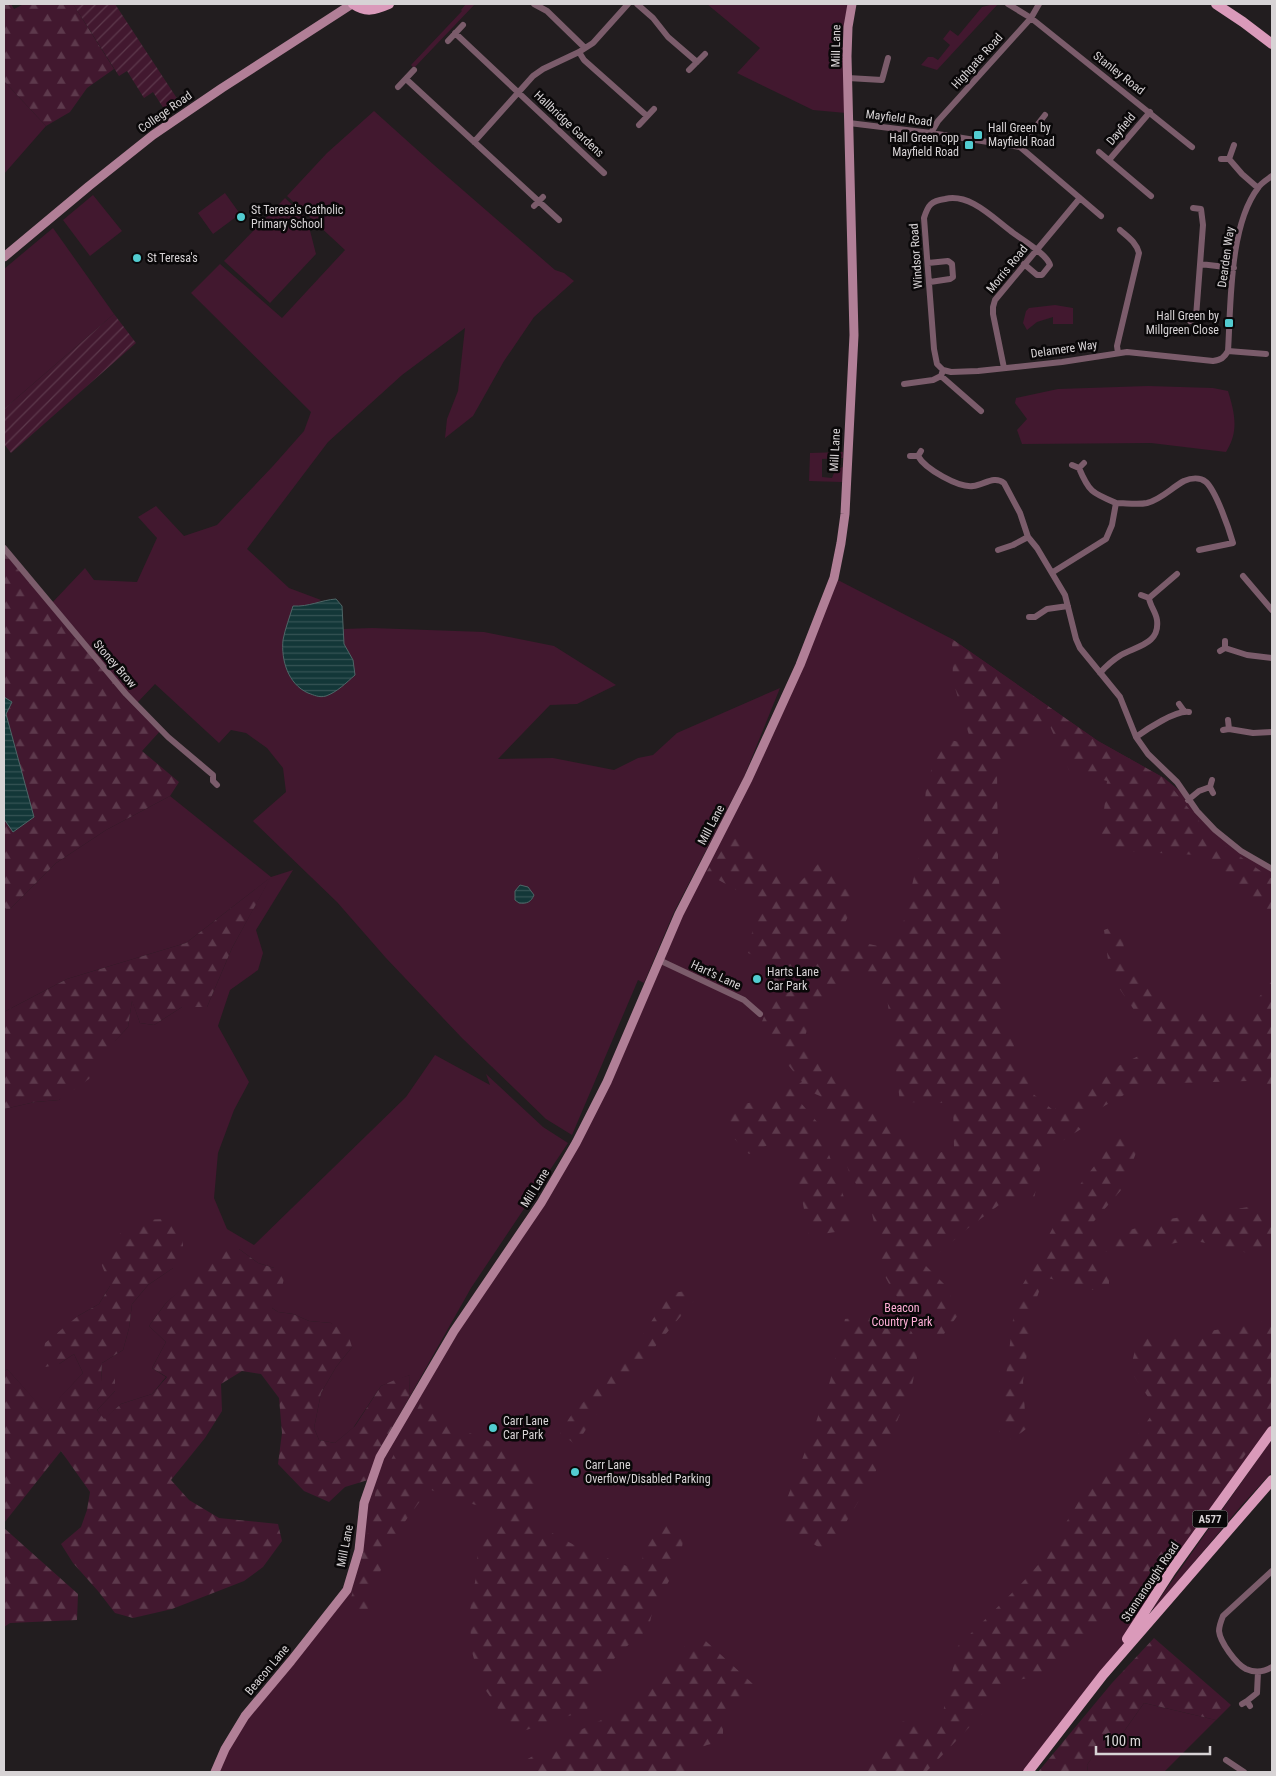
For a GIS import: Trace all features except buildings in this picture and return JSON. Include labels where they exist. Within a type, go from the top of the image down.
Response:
[{"type":"main road","points":[[352,4],[366,10],[374,10],[389,4]]},
{"type":"main road","points":[[1216,4],[1272,44]]},
{"type":"main road","name":"Stannanought Road","points":[[1103,1675],[1171,1571],[1272,1431]]},
{"type":"main road","name":"Stannanought Road","points":[[1028,1772],[1103,1675],[1272,1480]]},
{"type":"street","name":"College Road","points":[[4,257],[88,186],[153,135],[352,4]]},
{"type":"street","points":[[534,4],[547,11],[582,50],[584,60],[647,116]]},
{"type":"street","name":"Hallbridge Gardens","points":[[474,142],[533,76],[543,68],[582,50],[592,43],[628,4]]},
{"type":"street","points":[[637,4],[668,37],[697,62]]},
{"type":"street","name":"Mill Lane","points":[[348,1590],[359,1550],[364,1503],[380,1457],[454,1331],[541,1203],[576,1143],[607,1082],[679,914],[748,779],[800,665],[834,578],[842,543],[845,514],[853,350],[848,78],[848,27],[852,4]]},
{"type":"street","name":"Stanley Road","points":[[1008,4],[1031,18],[1192,147]]},
{"type":"street","name":"Highgate Road","points":[[931,133],[938,121],[1031,18],[1039,4]]},
{"type":"street","points":[[448,42],[463,25]]},
{"type":"street","name":"Hallbridge Gardens","points":[[455,33],[604,173]]},
{"type":"street","points":[[689,70],[705,54]]},
{"type":"street","points":[[848,78],[881,83],[888,58]]},
{"type":"street","points":[[398,87],[414,70]]},
{"type":"street","points":[[406,79],[559,220]]},
{"type":"street","points":[[639,125],[654,109]]},
{"type":"street","name":"Dayfield","points":[[1110,160],[1150,112]]},
{"type":"street","points":[[1045,115],[1020,147],[1101,216]]},
{"type":"street","name":"Mayfield Road","points":[[849,123],[1020,147]]},
{"type":"street","points":[[1229,158],[1234,146]]},
{"type":"street","points":[[1099,152],[1151,196]]},
{"type":"street","points":[[1221,159],[1229,158]]},
{"type":"street","points":[[1229,158],[1242,174],[1258,188]]},
{"type":"street","name":"Dearden Way","points":[[1228,351],[1234,268],[1239,231],[1258,188],[1272,176]]},
{"type":"street","name":"Windsor Road","points":[[942,373],[934,350],[924,218],[927,207],[937,200],[954,196],[972,202],[1036,250]]},
{"type":"street","name":"Morris Road","points":[[1004,368],[993,307],[995,300],[1080,198]]},
{"type":"street","points":[[1193,208],[1203,207],[1196,319]]},
{"type":"street","points":[[1118,353],[1117,346],[1139,253],[1132,240],[1120,230]]},
{"type":"street","points":[[1024,264],[1037,275],[1042,274],[1050,265],[1049,261],[1036,250]]},
{"type":"street","points":[[928,263],[948,261],[952,264],[953,269],[953,277],[950,279],[930,282]]},
{"type":"street","points":[[1200,264],[1234,268]]},
{"type":"street","points":[[1228,351],[1266,354]]},
{"type":"street","name":"Delamere Way","points":[[904,384],[933,380],[942,373],[1062,362],[1118,353],[1140,353],[1213,361],[1220,360],[1228,351]]},
{"type":"street","points":[[942,373],[981,411]]},
{"type":"street","points":[[910,456],[920,454],[921,462],[943,476],[964,486],[975,486],[995,480],[1000,480],[1004,483],[1020,512],[1028,537],[1038,548],[1065,595],[1080,648],[1120,697],[1136,736],[1148,754],[1177,782],[1188,800],[1215,830],[1242,851],[1272,869]]},
{"type":"street","points":[[1072,465],[1081,466],[1086,484],[1091,491],[1116,503],[1146,504],[1193,478],[1206,482],[1211,488],[1234,545],[1199,550]]},
{"type":"street","points":[[1053,572],[1106,539],[1112,525],[1116,503]]},
{"type":"street","points":[[997,550],[1013,545],[1028,537]]},
{"type":"street","name":"Stoney Brow","points":[[4,548],[126,694],[168,737],[213,775],[213,781],[217,785]]},
{"type":"street","points":[[1243,576],[1272,610]]},
{"type":"street","points":[[1148,598],[1177,577]]},
{"type":"street","points":[[1100,673],[1112,661],[1149,642],[1156,634],[1156,616],[1148,598],[1141,595]]},
{"type":"street","points":[[1029,617],[1035,617],[1047,609],[1068,606]]},
{"type":"street","points":[[1223,646],[1247,655],[1272,658]]},
{"type":"street","points":[[1136,736],[1157,722],[1186,712],[1179,704]]},
{"type":"street","points":[[1228,720],[1226,730],[1253,733],[1272,732]]},
{"type":"street","points":[[1188,800],[1199,791],[1212,787]]},
{"type":"street","name":"Hart's Lane","points":[[659,960],[744,1000],[760,1014]]},
{"type":"street","points":[[1272,1572],[1226,1613],[1220,1625],[1221,1636],[1232,1655],[1246,1669],[1258,1672],[1272,1667]]},
{"type":"street","name":"Beacon Lane","points":[[215,1772],[245,1716],[348,1590]]},
{"type":"street","points":[[1247,1704],[1257,1693],[1258,1672]]},
{"type":"street","points":[[1226,1760],[1244,1772]]},
{"type":"street","points":[[1229,1772],[1233,1766]]},
{"type":"green space","points":[[4,4],[11,4],[14,9],[24,4],[73,4],[114,69],[87,88],[70,112],[46,126],[4,81]]},
{"type":"green space","points":[[73,4],[115,4],[182,106],[168,115],[153,92],[144,98],[127,71],[119,76]]},
{"type":"green space","points":[[466,4],[475,4],[414,68],[411,65],[462,11]]},
{"type":"green space","points":[[707,4],[848,4],[842,36],[846,113],[813,110],[737,73],[760,48]]},
{"type":"green space","points":[[998,4],[937,70],[921,65],[928,57],[938,60],[950,45],[943,39],[950,30],[958,36],[982,7]]},
{"type":"green space","points":[[4,81],[46,126],[4,174]]},
{"type":"green space","points":[[374,111],[555,270],[564,273],[574,281],[534,317],[504,361],[473,416],[445,438],[447,419],[458,391],[465,328],[402,375],[328,442],[247,549],[289,588],[321,600],[313,605],[300,606],[353,660],[344,644],[343,629],[372,628],[484,632],[554,646],[616,685],[577,704],[550,705],[498,759],[553,758],[614,770],[638,758],[653,755],[677,733],[780,688],[744,777],[674,912],[644,983],[638,980],[572,1135],[546,1119],[462,1038],[386,958],[337,902],[253,821],[286,792],[283,768],[267,748],[246,733],[231,730],[219,743],[155,684],[136,704],[50,605],[85,568],[94,580],[137,582],[157,538],[138,517],[156,506],[184,536],[217,525],[304,431],[311,412],[191,293],[220,264],[282,318],[345,250],[287,196],[327,153]]},
{"type":"green space","points":[[225,193],[240,214],[213,234],[198,213]]},
{"type":"green space","points":[[93,195],[122,231],[90,256],[63,220]]},
{"type":"green space","points":[[285,198],[307,219],[316,254],[270,303],[224,261]]},
{"type":"green space","points":[[53,228],[114,314],[4,409],[4,269]]},
{"type":"green space","points":[[1055,305],[1073,308],[1073,324],[1053,324],[1053,317],[1037,322],[1027,330],[1023,323],[1026,311],[1029,308]]},
{"type":"green space","points":[[114,314],[136,343],[11,453],[4,444],[4,409]]},
{"type":"green space","points":[[1148,386],[1213,388],[1228,391],[1232,407],[1234,430],[1226,452],[1151,443],[1022,444],[1017,430],[1027,419],[1015,403],[1016,398],[1058,389]]},
{"type":"green space","points":[[843,452],[843,458],[822,459],[822,477],[832,478],[839,468],[843,467],[842,482],[809,481],[810,453]]},
{"type":"green space","points":[[4,548],[161,730],[142,751],[179,782],[170,796],[106,830],[56,863],[9,910],[4,908]]},
{"type":"green space","name":"Beacon Country Park","points":[[834,578],[952,639],[1098,741],[1164,778],[1184,794],[1215,830],[1272,869],[1272,1431],[1103,1675],[1028,1772],[215,1772],[245,1716],[347,1590],[370,1487],[380,1457],[576,1143],[679,914],[748,779]]},
{"type":"green space","points":[[952,639],[1098,741],[1164,778],[1211,836],[1272,879],[1272,917],[1256,906],[1198,855],[1100,850],[1107,781],[1069,770],[1046,717],[997,769],[998,861],[1002,933],[1002,1014],[1032,1093],[1053,1110],[1095,1086],[1120,1065],[1159,1046],[1110,975],[1104,930],[1120,924],[1126,959],[1168,1009],[1248,1011],[1272,981],[1272,1088],[1248,1081],[1177,1083],[1131,1091],[1074,1123],[1081,1129],[1043,1153],[1034,1199],[1003,1202],[967,1229],[925,1265],[947,1287],[958,1315],[944,1334],[928,1338],[915,1317],[894,1293],[880,1267],[878,1240],[870,1205],[850,1175],[832,1119],[820,1096],[806,1090],[800,1102],[818,1123],[855,1229],[809,1236],[798,1177],[799,1157],[795,1150],[768,1145],[749,1154],[727,1131],[729,1107],[758,1101],[802,1082],[759,1029],[765,1014],[929,1157],[954,1147],[953,1103],[900,1102],[886,989],[855,968],[812,1013],[804,1040],[766,1008],[777,965],[748,953],[758,902],[706,873],[731,832],[792,890],[819,863],[856,899],[845,923],[860,942],[887,948],[900,937],[923,838],[926,786],[942,738],[972,745],[953,681]]},
{"type":"green space","points":[[170,796],[271,877],[293,870],[256,930],[263,953],[258,970],[230,990],[218,1026],[249,1082],[234,1110],[218,1153],[214,1198],[227,1229],[254,1245],[406,1097],[435,1055],[490,1085],[486,1074],[543,1127],[568,1143],[471,1288],[409,1398],[410,1375],[381,1386],[353,1428],[335,1443],[319,1440],[314,1428],[321,1393],[336,1367],[352,1347],[331,1323],[309,1321],[293,1314],[278,1312],[272,1308],[274,1268],[258,1263],[239,1249],[188,1284],[166,1303],[149,1326],[166,1342],[152,1368],[166,1377],[152,1394],[121,1404],[104,1420],[97,1410],[115,1391],[101,1381],[102,1363],[123,1350],[129,1328],[132,1304],[148,1285],[173,1268],[110,1286],[99,1304],[78,1316],[59,1364],[74,1354],[83,1373],[46,1413],[7,1369],[4,1372],[4,1109],[35,1102],[59,1100],[128,1027],[132,1000],[140,1023],[154,1025],[182,1007],[207,1007],[232,948],[270,878],[186,943],[67,979],[4,1012],[4,908],[9,910],[56,863],[106,830]]},
{"type":"green space","points":[[271,877],[232,948],[207,1007],[182,1007],[154,1025],[140,1023],[132,1001],[128,1027],[116,1040],[89,1079],[59,1100],[35,1102],[4,1109],[4,1012],[67,979],[186,943]]},
{"type":"green space","points":[[1119,1134],[1141,1140],[1122,1189],[1082,1235],[1115,1234],[1169,1219],[1262,1205],[1272,1231],[1272,1246],[1260,1259],[1237,1249],[1190,1240],[1146,1249],[1114,1250],[1094,1254],[1109,1275],[1109,1294],[1044,1277],[1034,1306],[1023,1381],[1026,1429],[1012,1440],[999,1431],[1016,1296],[1065,1204]]},
{"type":"green space","points":[[165,1219],[183,1229],[183,1252],[173,1268],[148,1285],[132,1304],[129,1328],[123,1350],[102,1363],[101,1381],[115,1378],[115,1391],[97,1410],[104,1419],[121,1404],[152,1394],[167,1377],[152,1368],[166,1342],[149,1326],[166,1303],[226,1247],[239,1249],[258,1263],[274,1268],[284,1278],[280,1297],[272,1308],[278,1312],[293,1314],[309,1321],[331,1323],[348,1334],[352,1347],[336,1367],[321,1393],[314,1428],[319,1440],[335,1443],[355,1426],[381,1386],[410,1375],[409,1398],[377,1454],[368,1480],[345,1487],[329,1502],[304,1491],[278,1464],[282,1433],[279,1398],[261,1374],[242,1371],[221,1384],[222,1411],[205,1438],[171,1480],[189,1500],[219,1518],[278,1524],[282,1541],[263,1567],[244,1581],[172,1609],[133,1618],[115,1613],[73,1563],[61,1544],[81,1527],[87,1510],[90,1492],[61,1451],[4,1523],[4,1372],[7,1369],[46,1412],[83,1373],[74,1354],[59,1364],[41,1368],[45,1343],[78,1316],[99,1304],[110,1286],[101,1263],[115,1237],[141,1220]]},
{"type":"green space","points":[[695,1289],[701,1292],[649,1354],[618,1386],[576,1445],[560,1433],[570,1417],[644,1333],[669,1294]]},
{"type":"green space","points":[[900,1312],[915,1338],[917,1359],[912,1386],[875,1473],[828,1553],[778,1522],[830,1381],[845,1319]]},
{"type":"green space","points":[[1266,1321],[1272,1326],[1272,1417],[1161,1573],[1055,1668],[1037,1676],[1014,1681],[926,1772],[863,1772],[903,1721],[939,1730],[958,1646],[1021,1584],[1046,1556],[1082,1496],[1121,1458],[1156,1409],[1130,1370],[1139,1335],[1182,1336]]},
{"type":"green space","points":[[422,1400],[458,1428],[495,1444],[534,1470],[538,1476],[539,1488],[528,1520],[576,1546],[627,1566],[641,1564],[645,1548],[658,1526],[672,1524],[684,1535],[681,1553],[673,1574],[653,1609],[649,1626],[641,1636],[623,1649],[605,1669],[594,1687],[587,1710],[511,1735],[496,1705],[475,1675],[477,1670],[471,1648],[470,1610],[477,1571],[477,1553],[501,1512],[451,1498],[429,1489],[406,1520],[391,1545],[365,1617],[348,1610],[370,1525],[376,1489]]},
{"type":"green space","points":[[1272,1439],[1272,1472],[1155,1609],[1153,1608]]},
{"type":"green space","points":[[4,1528],[78,1594],[77,1620],[10,1623],[4,1627]]},
{"type":"green space","points":[[698,1634],[753,1684],[723,1723],[723,1741],[688,1753],[685,1772],[524,1772],[524,1761],[574,1733],[608,1717]]},
{"type":"green space","points":[[1154,1638],[1231,1705],[1216,1720],[1144,1703],[1122,1734],[1112,1743],[1095,1753],[1087,1765],[1088,1772],[1038,1772],[1112,1683]]},
{"type":"green space","points":[[1144,1703],[1216,1720],[1164,1772],[1088,1772],[1087,1765],[1095,1753],[1112,1743],[1122,1734]]},
{"type":"water","points":[[336,599],[342,606],[344,644],[353,660],[355,675],[334,692],[326,696],[319,696],[301,689],[291,678],[283,655],[283,640],[293,606]]},
{"type":"water","points":[[4,697],[12,702],[6,714],[34,817],[13,832],[4,819]]},
{"type":"water","points":[[520,885],[528,887],[534,895],[528,902],[519,903],[515,900],[515,891]]},
{"type":"place","name":"Hall Green by Mayfield Road","points":[[978,135]]},
{"type":"place","name":"Hall Green opp Mayfield Road","points":[[969,145]]},
{"type":"place","name":"St Teresa's Catholic Primary School","points":[[241,217]]},
{"type":"place","name":"St Teresa's","points":[[137,258]]},
{"type":"place","name":"Hall Green by Millgreen Close","points":[[1229,323]]},
{"type":"place","name":"Harts Lane Car Park","points":[[757,979]]},
{"type":"place","name":"Carr Lane Car Park","points":[[493,1428]]},
{"type":"place","name":"Carr Lane Overflow/Disabled Parking","points":[[575,1472]]}]
